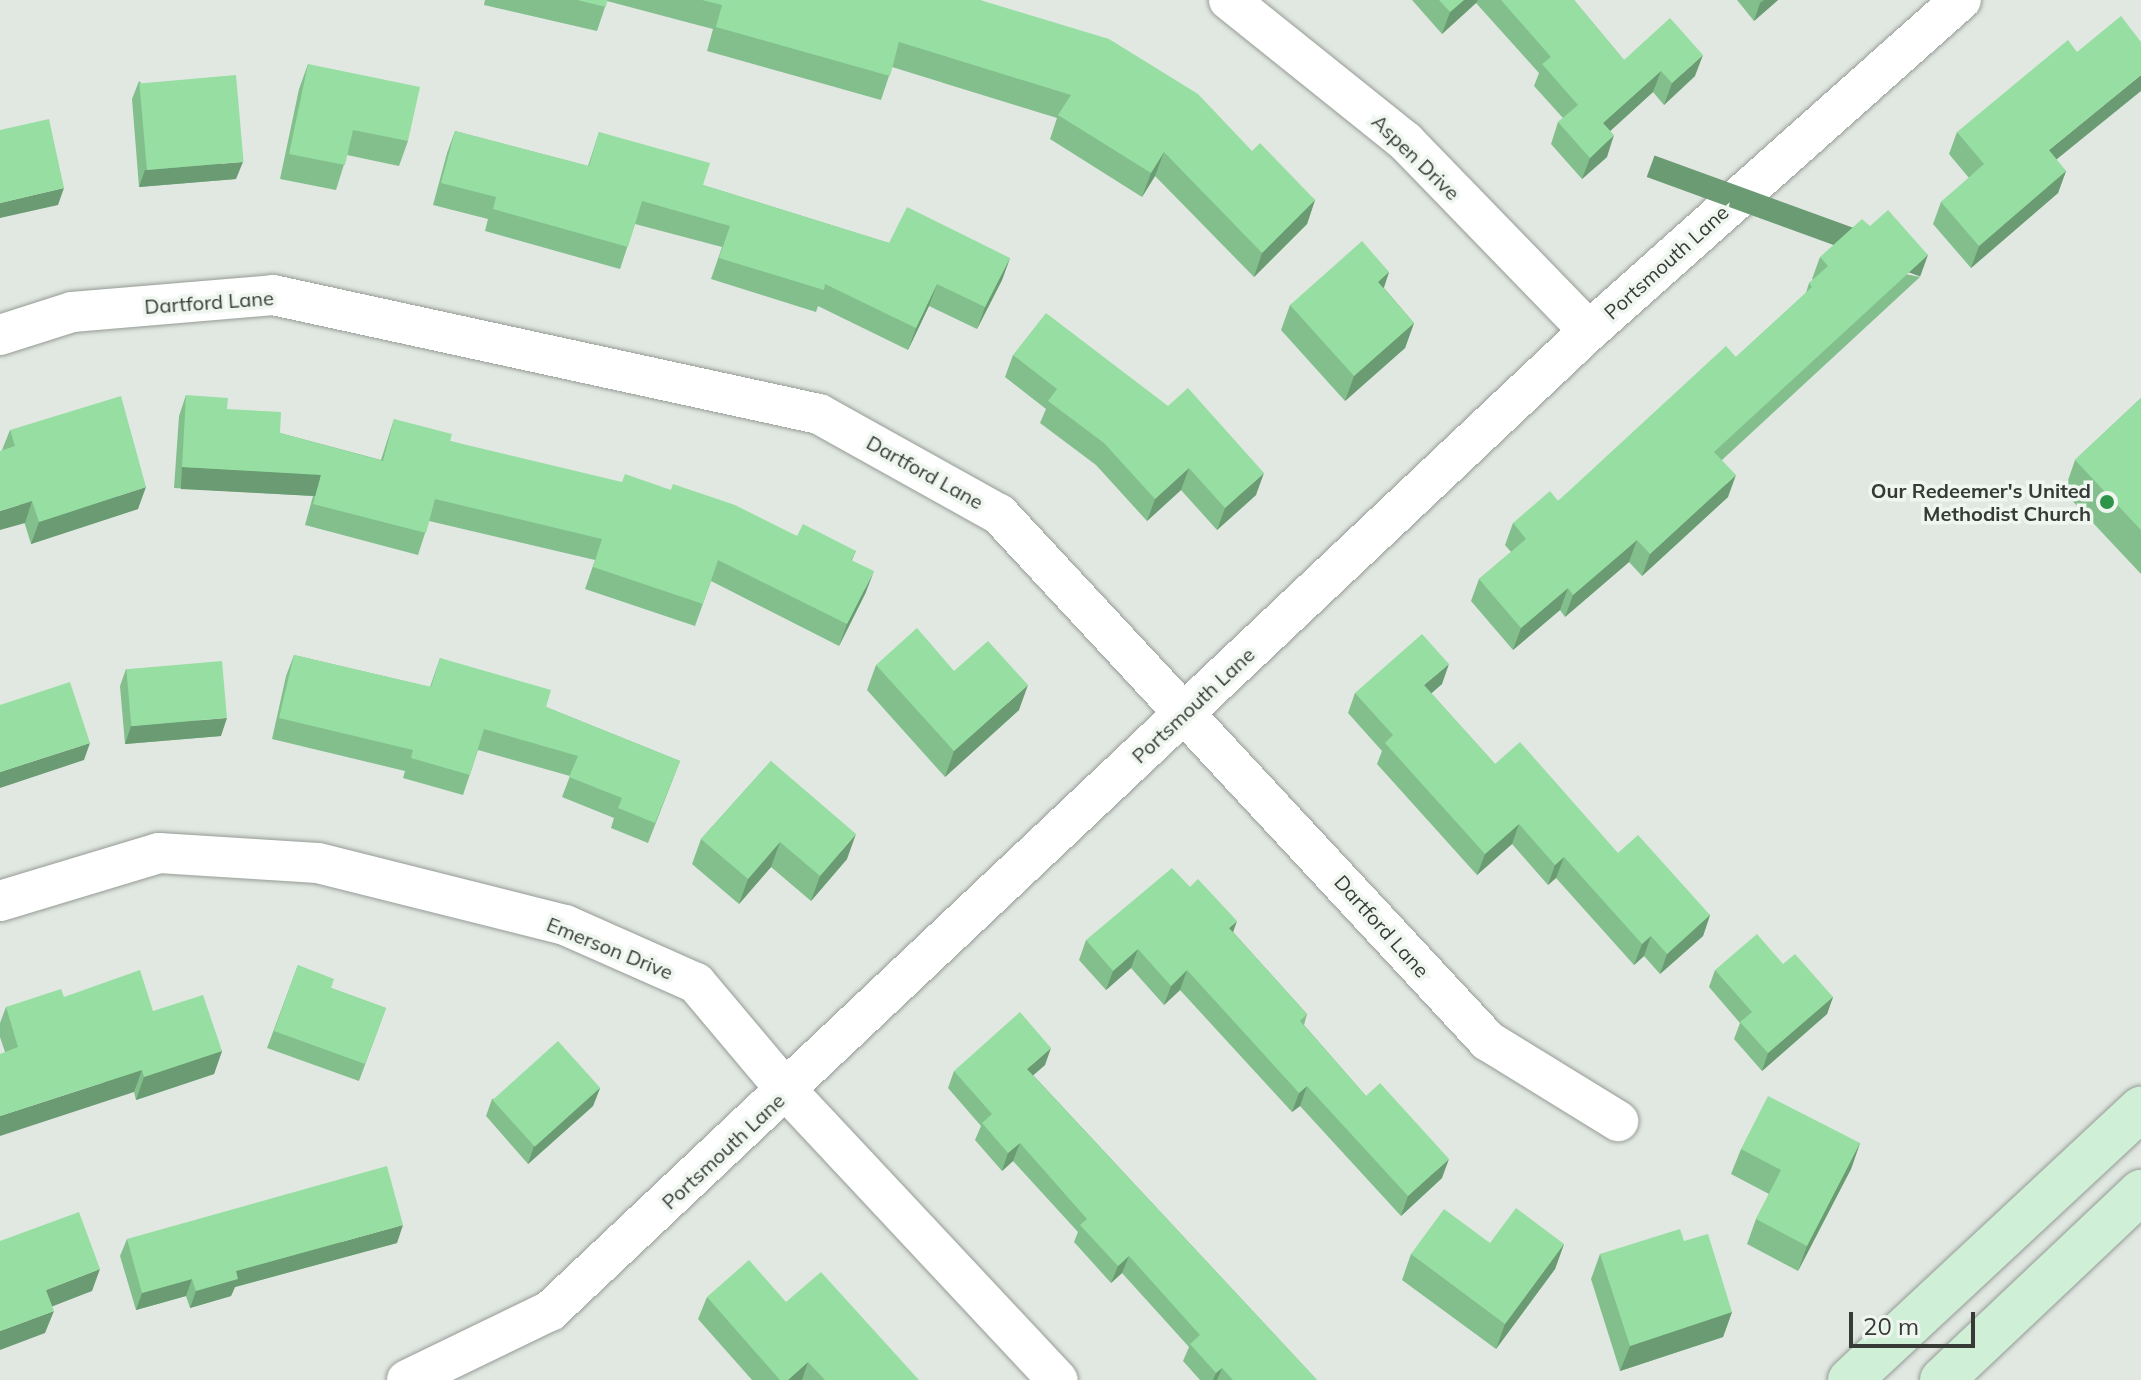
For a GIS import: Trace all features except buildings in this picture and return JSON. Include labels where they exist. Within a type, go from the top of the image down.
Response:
[{"type":"main road","points":[[1850,1380],[2141,1109]]},
{"type":"main road","points":[[1942,1380],[2141,1192]]},
{"type":"street","name":"Aspen Drive","points":[[1229,0],[1405,141],[1589,331]]},
{"type":"street","name":"Portsmouth Lane","points":[[407,1380],[550,1311],[787,1091],[1589,331],[1961,0]]},
{"type":"street","name":"Dartford Lane","points":[[0,335],[72,312],[273,295],[819,414],[999,514],[1186,711],[1488,1041],[1618,1121]]},
{"type":"street","name":"Emerson Drive","points":[[0,901],[159,853],[318,863],[565,925],[696,983],[787,1091],[1057,1380]]},
{"type":"place","name":"Our Redeemer's United Methodist Church","points":[[2107,502]]}]
